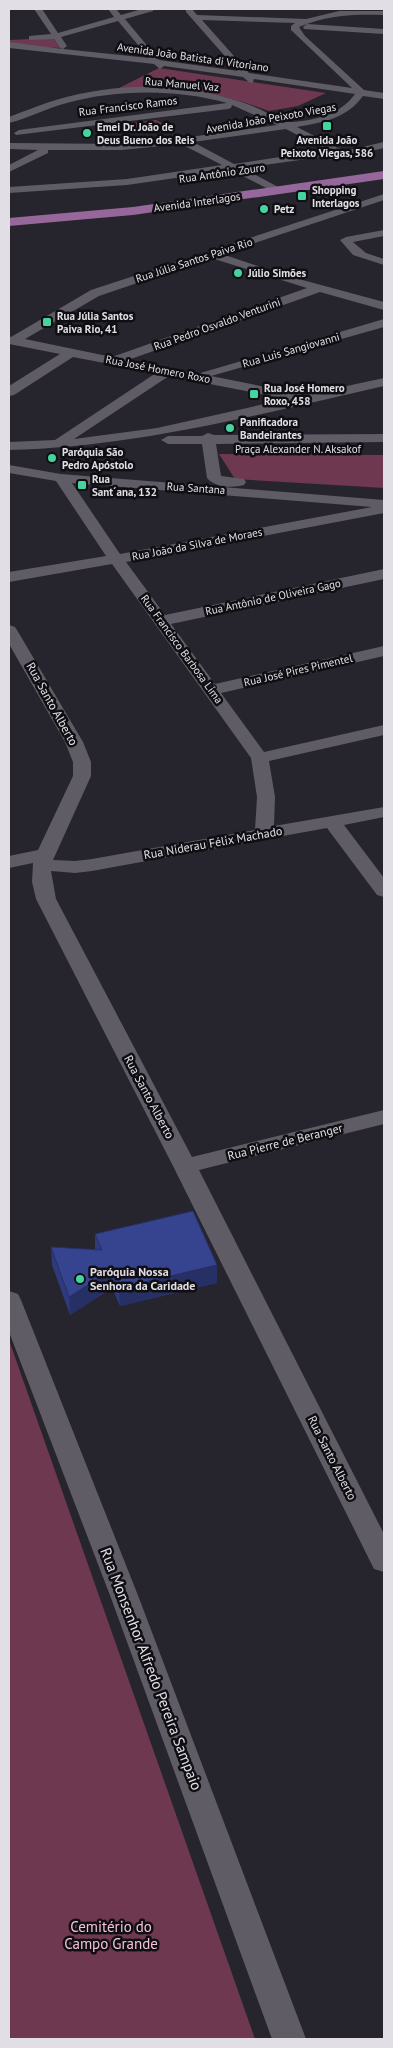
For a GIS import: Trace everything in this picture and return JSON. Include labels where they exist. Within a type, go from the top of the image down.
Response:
[{"type":"main road","name":"Avenida Interlagos","points":[[9,222],[133,211],[384,175]]},
{"type":"main road","name":"Avenida Interlagos","points":[[9,226],[175,210],[384,180]]},
{"type":"street","points":[[38,9],[65,52]]},
{"type":"street","points":[[112,9],[159,64]]},
{"type":"street","points":[[9,39],[56,36],[150,9]]},
{"type":"street","points":[[188,9],[248,78]]},
{"type":"street","points":[[314,9],[326,15]]},
{"type":"street","points":[[360,94],[295,30],[301,24],[326,15],[351,12],[384,13]]},
{"type":"street","points":[[195,17],[384,32]]},
{"type":"street","points":[[301,24],[373,100]]},
{"type":"street","name":"Avenida João Batista di Vitoriano","points":[[9,47],[159,64],[360,94],[373,100]]},
{"type":"street","name":"Rua Manuel Vaz","points":[[9,120],[72,99],[124,92],[203,95],[240,104],[291,127],[340,153]]},
{"type":"street","name":"Avenida João Peixoto Viegas","points":[[291,127],[342,112],[351,106],[360,94]]},
{"type":"street","name":"Avenida João Peixoto Viegas","points":[[9,148],[119,150],[179,143],[347,118],[373,100]]},
{"type":"street","name":"Rua Francisco Ramos","points":[[19,133],[240,104]]},
{"type":"street","points":[[9,128],[43,149],[9,169]]},
{"type":"street","points":[[179,143],[276,190]]},
{"type":"street","points":[[179,143],[218,171],[258,193]]},
{"type":"street","points":[[340,153],[384,145]]},
{"type":"street","name":"Rua Antônio Zouro","points":[[9,190],[98,185],[127,186],[340,153]]},
{"type":"street","name":"Rua Júlia Santos Paiva Rio","points":[[11,340],[95,293],[384,197]]},
{"type":"street","points":[[384,233],[346,240],[354,252],[359,255],[384,262]]},
{"type":"street","points":[[210,254],[384,306]]},
{"type":"street","name":"Rua Pedro Osvaldo Venturini","points":[[115,360],[319,288]]},
{"type":"street","name":"Rua Luis Sangiovanni","points":[[197,376],[384,323]]},
{"type":"street","name":"Rua José Homero Roxo","points":[[11,340],[308,399]]},
{"type":"street","points":[[9,392],[72,352]]},
{"type":"street","points":[[58,444],[168,371]]},
{"type":"street","points":[[75,443],[157,432],[384,382]]},
{"type":"street","points":[[157,432],[211,441]]},
{"type":"street","points":[[9,446],[75,443],[384,438]]},
{"type":"street","points":[[211,441],[213,476],[219,480],[384,492]]},
{"type":"street","name":"Praça Alexander N. Aksakof","points":[[211,441],[384,449]]},
{"type":"street","name":"Rua Santana","points":[[9,469],[61,478],[384,503]]},
{"type":"street","name":"Rua Francisco Barbosa Lima","points":[[61,478],[116,559],[260,758],[266,797],[264,834]]},
{"type":"street","name":"Rua João da Silva de Moraes","points":[[9,577],[384,509]]},
{"type":"street","name":"Rua Antônio de Oliveira Gago","points":[[161,621],[384,574]]},
{"type":"street","name":"Rua Santo Alberto","points":[[9,630],[69,734],[82,762],[82,776],[44,859],[42,882],[46,899],[185,1166],[384,1561]]},
{"type":"street","name":"Rua José Pires Pimentel","points":[[211,690],[384,651]]},
{"type":"street","points":[[260,758],[384,730]]},
{"type":"street","name":"Rua Niderau Félix Machado","points":[[9,862],[44,859],[75,868],[92,866],[384,812]]},
{"type":"street","points":[[332,821],[384,891]]},
{"type":"street","name":"Rua Pierre de Beranger","points":[[185,1166],[384,1117]]},
{"type":"street","name":"Rua Monsenhor Alfredo Pereira Sampaio","points":[[9,1300],[125,1598],[289,2039]]},
{"type":"green space","points":[[53,38],[60,48],[9,45],[9,40]]},
{"type":"green space","points":[[159,68],[326,93],[298,106],[269,111],[243,102],[209,94],[115,90]]},
{"type":"green space","points":[[156,120],[169,127],[130,133],[117,125]]},
{"type":"green space","points":[[219,454],[384,455],[384,488],[235,479]]},
{"type":"green space","name":"Cemitério do Campo Grande","points":[[9,1340],[255,2039],[9,2039]]},
{"type":"building","points":[[193,1211],[217,1265],[119,1288],[111,1270],[69,1297],[51,1247],[102,1250],[95,1234]]},
{"type":"place","name":"Avenida João Peixoto Viegas, 586","points":[[327,126]]},
{"type":"place","name":"Emei Dr. João de Deus Bueno dos Reis","points":[[87,133]]},
{"type":"place","name":"Shopping Interlagos","points":[[302,196]]},
{"type":"place","name":"Petz","points":[[264,209]]},
{"type":"place","name":"Júlio Simões","points":[[238,273]]},
{"type":"place","name":"Rua Júlia Santos Paiva Rio, 41","points":[[47,322]]},
{"type":"place","name":"Rua José Homero Roxo, 458","points":[[254,394]]},
{"type":"place","name":"Panificadora Bandeirantes","points":[[230,428]]},
{"type":"place","name":"Paróquia São Pedro Apóstolo","points":[[52,458]]},
{"type":"place","name":"Rua Sant´ana, 132","points":[[82,485]]},
{"type":"place","name":"Paróquia Nossa Senhora da Caridade","points":[[80,1279]]}]
